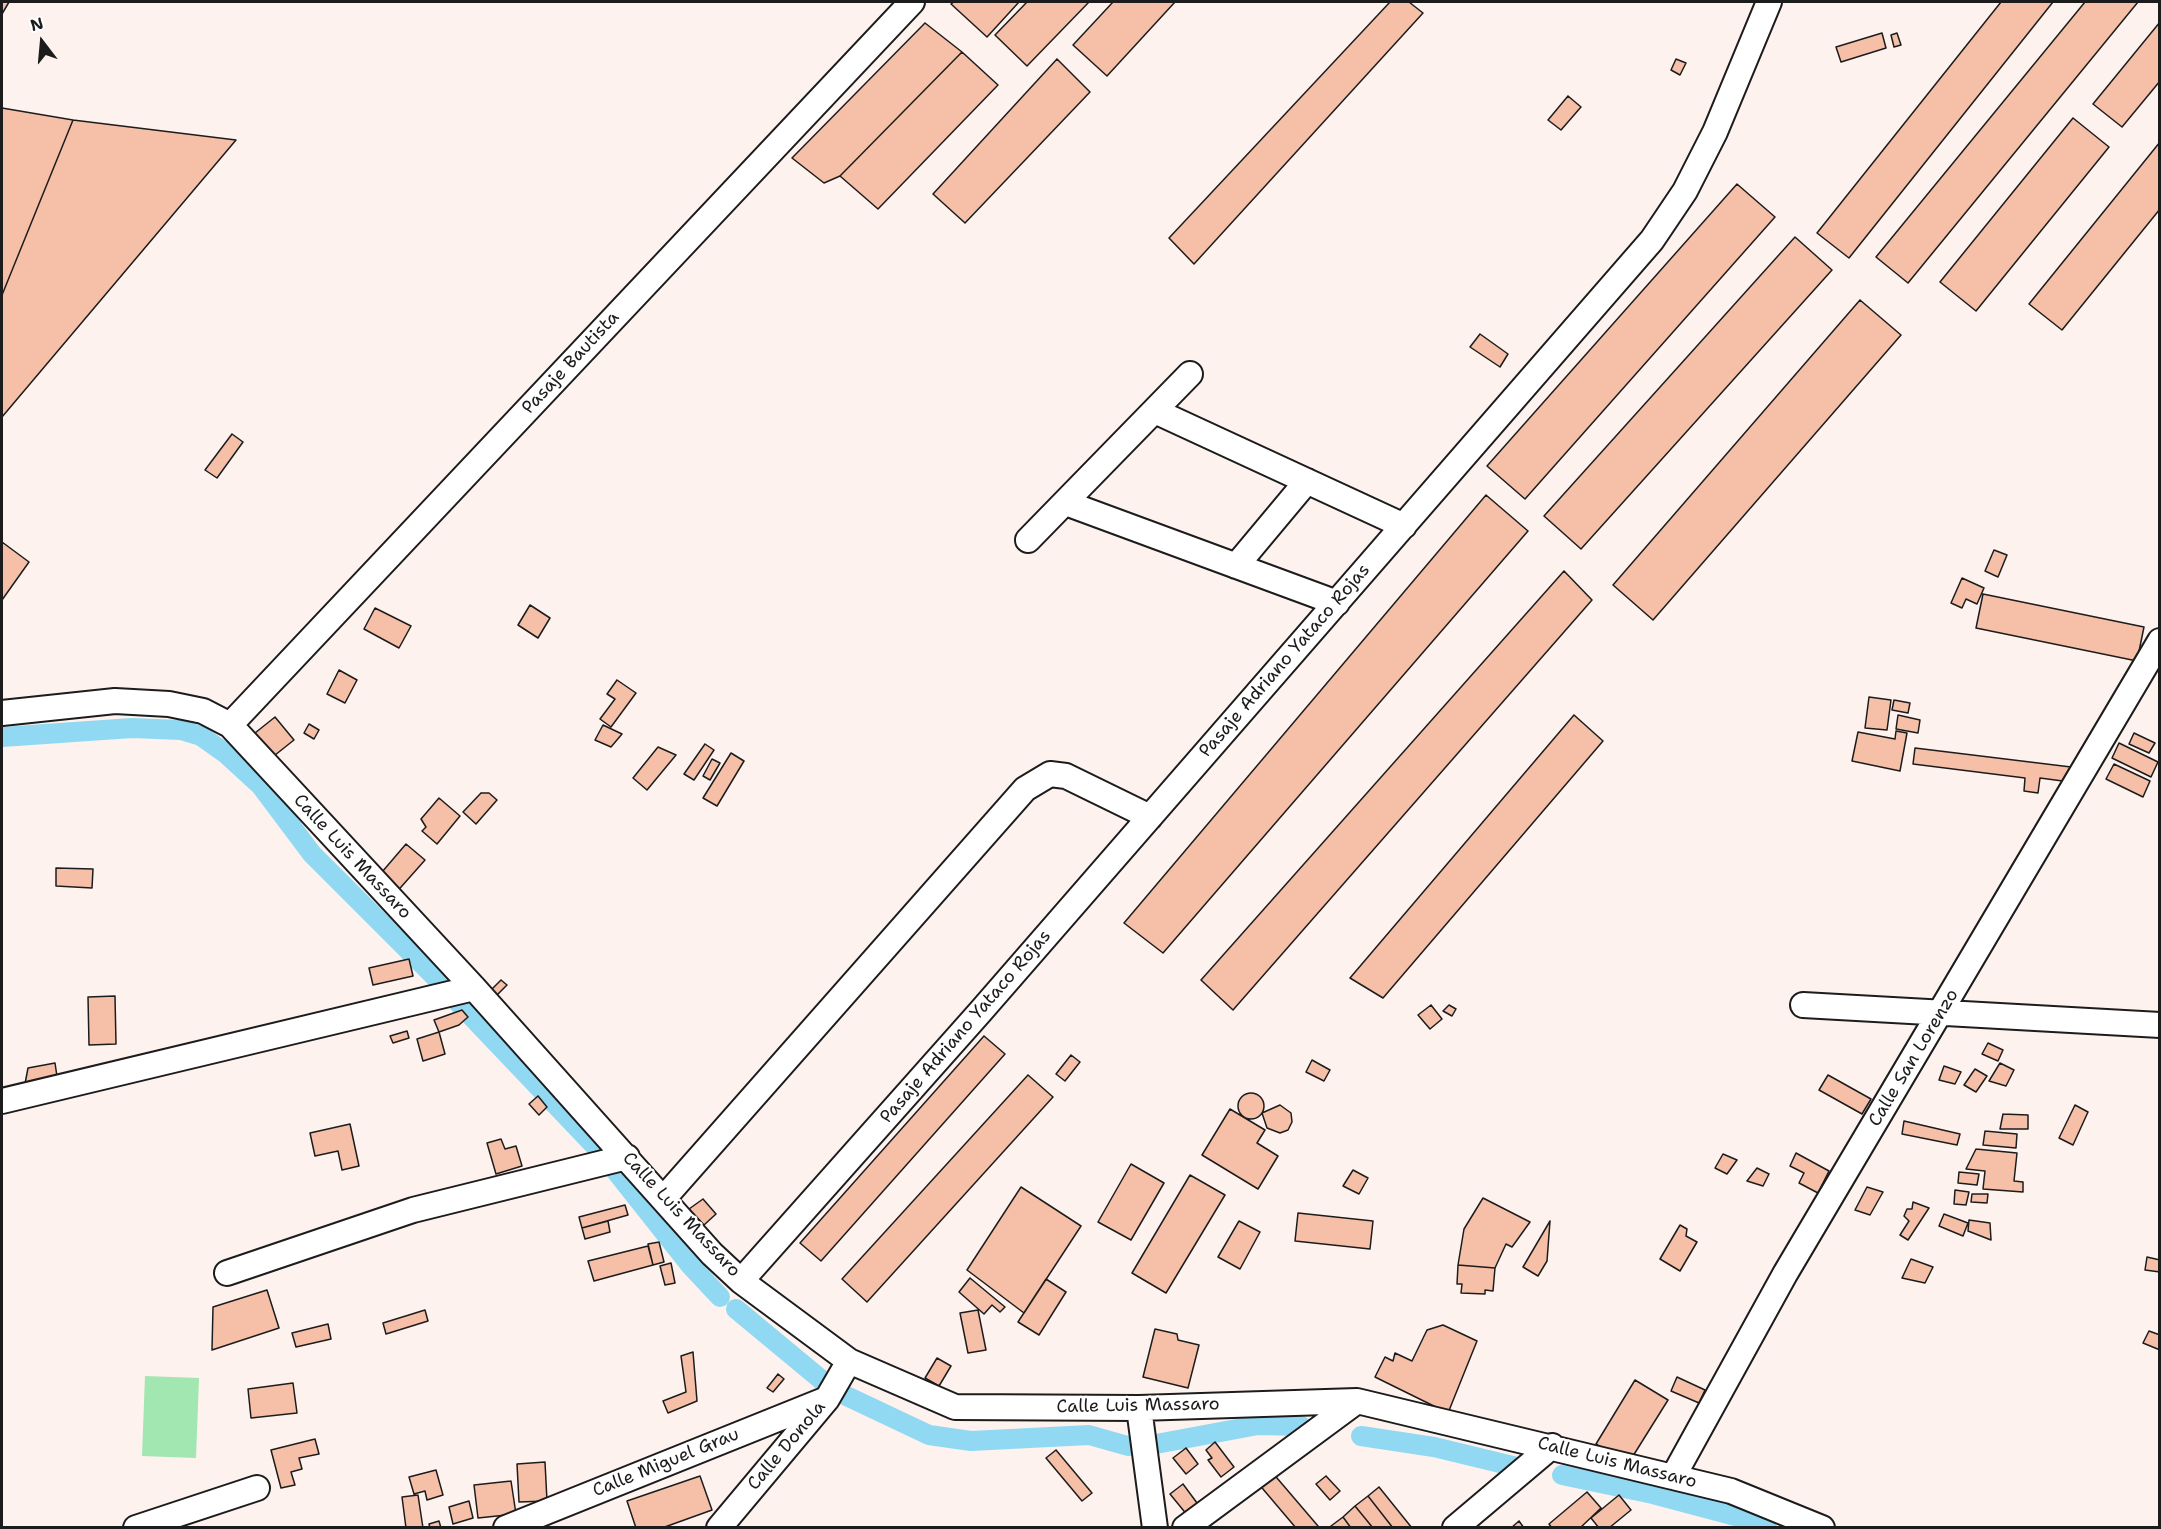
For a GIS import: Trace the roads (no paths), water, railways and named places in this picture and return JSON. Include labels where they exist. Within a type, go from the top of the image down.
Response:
[{"type":"street","name":"Pasaje Bautista","points":[[230,725],[912,2]]},
{"type":"street","name":"Pasaje Adriano Yataco Rojas","points":[[741,1281],[1150,817],[1652,240],[1685,191],[1715,132],[1769,2]]},
{"type":"street","points":[[1028,540],[1190,374]]},
{"type":"street","points":[[1155,411],[1404,525]]},
{"type":"street","points":[[1236,566],[1307,481]]},
{"type":"street","points":[[1066,502],[1337,603]]},
{"type":"street","name":"Calle San Lorenzo","points":[[1673,1477],[1785,1274],[2160,641]]},
{"type":"street","name":"Calle Luis Massaro","points":[[2,713],[115,701],[169,704],[203,711],[230,725],[741,1281],[849,1361],[955,1407],[1139,1408],[1357,1401],[1552,1446],[1731,1491],[1822,1527]]},
{"type":"street","points":[[664,1198],[1031,784],[1050,774],[1066,776],[1150,817]]},
{"type":"street","points":[[2,1101],[474,988]]},
{"type":"street","points":[[1803,1005],[2160,1024]]},
{"type":"street","points":[[227,1273],[413,1210],[627,1157]]},
{"type":"street","name":"Calle Donola","points":[[719,1527],[827,1399],[849,1361]]},
{"type":"street","name":"Calle Miguel Grau","points":[[506,1527],[827,1399]]},
{"type":"street","points":[[1185,1527],[1357,1401]]},
{"type":"street","points":[[1139,1408],[1154,1519],[1172,1527]]},
{"type":"street","points":[[1455,1527],[1552,1446]]},
{"type":"street","points":[[136,1527],[256,1488]]},
{"type":"waterway","points":[[2,737],[132,728],[181,730],[201,736],[225,753],[261,786],[312,854],[439,981]]},
{"type":"waterway","points":[[455,999],[593,1144]]},
{"type":"waterway","points":[[615,1170],[691,1266],[720,1297]]},
{"type":"waterway","points":[[736,1309],[824,1382]]},
{"type":"waterway","points":[[838,1392],[929,1435],[971,1441],[1089,1435],[1128,1446]]},
{"type":"waterway","points":[[1156,1444],[1258,1425],[1301,1426]]},
{"type":"waterway","points":[[1361,1436],[1434,1447],[1525,1469]]},
{"type":"waterway","points":[[1562,1475],[1653,1494],[1747,1519],[1767,1528]]}]
